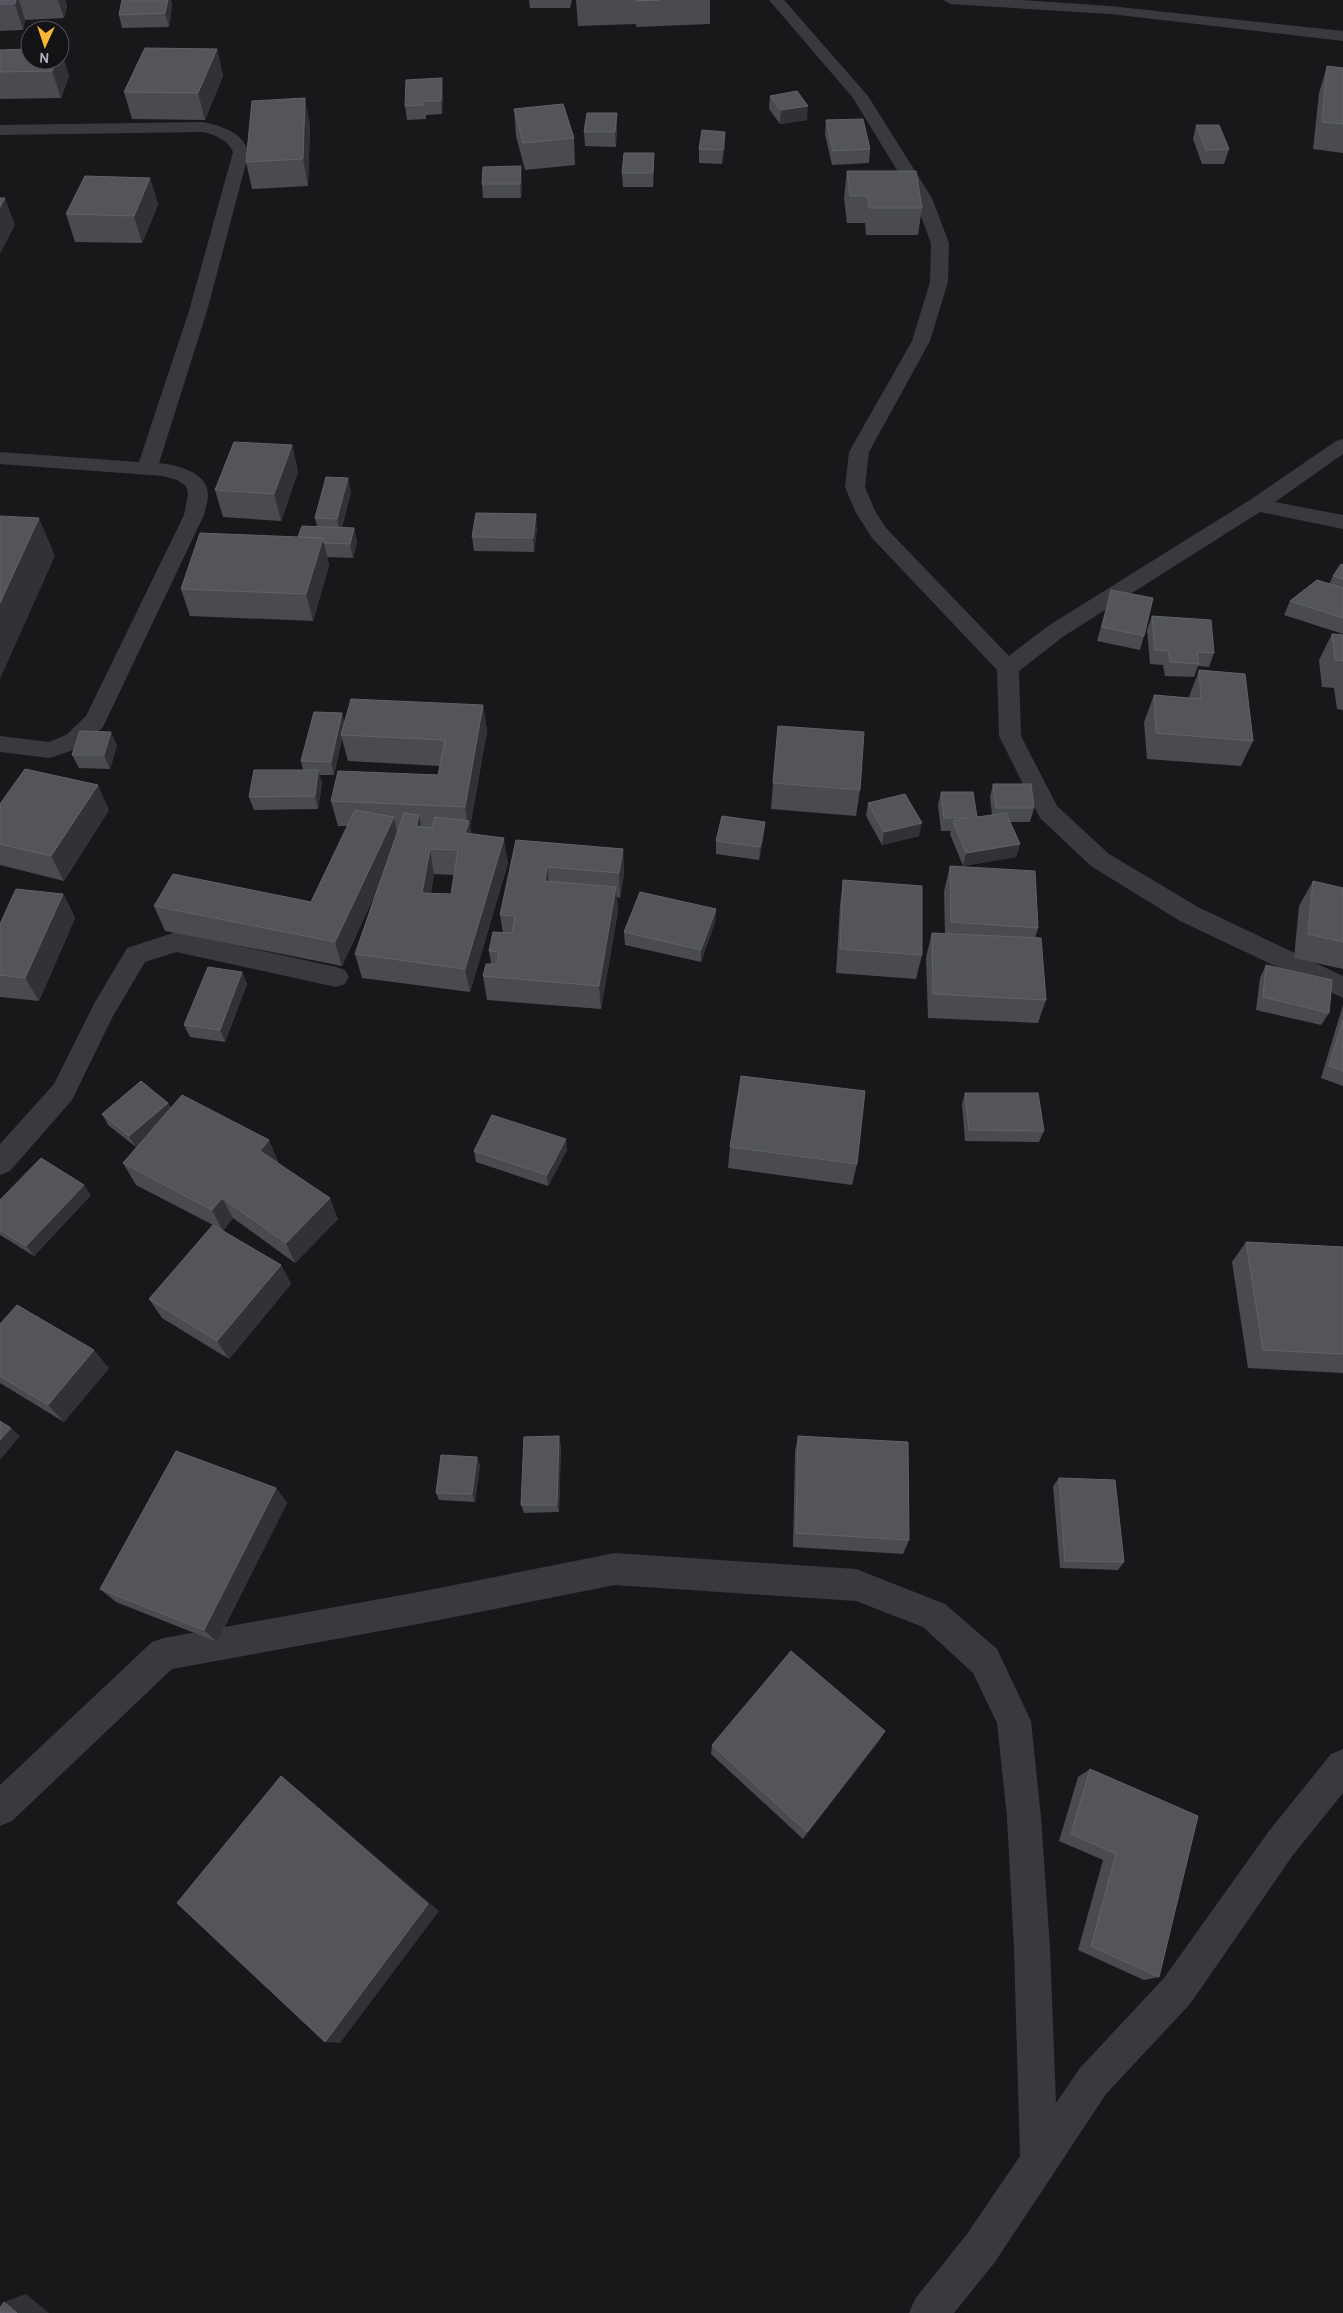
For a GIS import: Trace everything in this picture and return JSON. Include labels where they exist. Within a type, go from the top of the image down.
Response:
[{"type":"street","points":[[776,0],[860,96],[923,198],[940,243],[939,282],[921,342],[859,452],[855,487],[865,511],[879,533],[1008,668],[1010,736],[1048,812],[1100,860],[1189,914],[1343,988]]},
{"type":"street","points":[[950,0],[1072,8],[1254,25],[1343,36]]},
{"type":"street","points":[[1072,8],[1095,0]]},
{"type":"street","points":[[0,130],[203,127],[220,132],[238,142],[241,152],[198,311],[147,469]]},
{"type":"street","points":[[1008,668],[1056,631],[1257,505],[1343,445]]},
{"type":"street","points":[[0,458],[164,470],[184,476],[195,483],[198,494],[194,515],[95,721],[74,741],[50,750],[0,744]]},
{"type":"street","points":[[1257,505],[1343,522]]},
{"type":"street","points":[[0,1164],[63,1092],[103,1011],[136,955],[176,942],[336,977]]},
{"type":"street","points":[[0,1809],[164,1654],[424,1607],[615,1568],[856,1585],[934,1615],[985,1661],[1014,1721],[1024,1817],[1040,2162]]},
{"type":"street","points":[[929,2313],[981,2248],[1093,2080],[1177,1991],[1281,1843],[1343,1766]]},
{"type":"building","points":[[0,0],[16,0],[15,4],[0,4]]},
{"type":"building","points":[[122,0],[168,0],[165,13],[119,15]]},
{"type":"building","points":[[145,48],[217,49],[198,93],[124,92]]},
{"type":"building","points":[[20,49],[20,70],[52,70],[0,72],[0,50]]},
{"type":"building","points":[[1327,66],[1343,68],[1343,124],[1322,122]]},
{"type":"building","points":[[442,78],[441,101],[424,101],[424,105],[405,106],[406,80]]},
{"type":"building","points":[[797,91],[808,106],[781,110],[770,96]]},
{"type":"building","points":[[305,98],[303,159],[246,162],[252,101]]},
{"type":"building","points":[[563,104],[574,138],[523,143],[514,109]]},
{"type":"building","points":[[587,113],[617,113],[615,132],[584,132]]},
{"type":"building","points":[[863,119],[870,149],[833,151],[826,120]]},
{"type":"building","points":[[1196,125],[1219,125],[1229,149],[1206,150]]},
{"type":"building","points":[[702,130],[725,132],[723,150],[699,149]]},
{"type":"building","points":[[624,153],[654,153],[653,173],[622,173]]},
{"type":"building","points":[[521,166],[520,184],[482,184],[483,167]]},
{"type":"building","points":[[847,171],[916,171],[922,208],[869,208],[868,196],[850,196]]},
{"type":"building","points":[[85,176],[150,178],[134,216],[66,214]]},
{"type":"building","points":[[0,198],[5,198],[0,207]]},
{"type":"building","points":[[234,442],[292,445],[274,494],[215,490]]},
{"type":"building","points":[[326,477],[348,478],[337,519],[315,518]]},
{"type":"building","points":[[476,513],[536,514],[533,538],[472,537]]},
{"type":"building","points":[[0,516],[39,518],[0,603]]},
{"type":"building","points":[[302,526],[354,528],[350,544],[324,543],[323,538],[298,537]]},
{"type":"building","points":[[200,533],[323,538],[306,594],[181,589]]},
{"type":"building","points":[[1341,564],[1343,565],[1343,579],[1333,576]]},
{"type":"building","points":[[1317,580],[1343,588],[1343,618],[1290,601]]},
{"type":"building","points":[[1111,590],[1153,598],[1144,636],[1102,627]]},
{"type":"building","points":[[1152,616],[1211,620],[1214,653],[1197,652],[1199,664],[1170,662],[1168,651],[1155,650]]},
{"type":"building","points":[[1332,634],[1343,635],[1343,661],[1335,660]]},
{"type":"building","points":[[1199,670],[1245,674],[1253,741],[1156,733],[1154,695],[1201,699]]},
{"type":"building","points":[[351,699],[483,705],[465,807],[331,801],[338,771],[438,775],[445,740],[341,735]]},
{"type":"building","points":[[314,712],[342,713],[331,762],[301,761]]},
{"type":"building","points":[[778,726],[864,732],[860,790],[773,783]]},
{"type":"building","points":[[80,731],[111,732],[104,755],[72,755]]},
{"type":"building","points":[[25,769],[98,785],[51,856],[0,844],[0,804]]},
{"type":"building","points":[[254,770],[318,770],[315,796],[249,797]]},
{"type":"building","points":[[993,784],[1031,784],[1034,808],[996,808]]},
{"type":"building","points":[[941,792],[973,792],[977,817],[1006,813],[1020,844],[966,853],[953,821],[967,818],[944,818]]},
{"type":"building","points":[[905,794],[922,823],[884,832],[868,803]]},
{"type":"building","points":[[355,810],[394,817],[335,942],[154,906],[173,874],[311,902]]},
{"type":"building","points":[[404,813],[419,815],[416,826],[432,828],[435,817],[469,821],[465,833],[504,838],[465,969],[355,954]],"holes":[[[430,849],[458,850],[451,894],[422,893]]]},
{"type":"building","points":[[722,816],[765,822],[760,847],[716,841]]},
{"type":"building","points":[[516,840],[623,849],[619,873],[547,867],[545,881],[616,887],[599,986],[483,976],[486,964],[497,964],[499,952],[489,951],[493,932],[512,933],[515,916],[500,915]]},
{"type":"building","points":[[950,866],[1035,871],[1038,928],[951,922]]},
{"type":"building","points":[[843,880],[922,886],[922,955],[840,949]]},
{"type":"building","points":[[1313,881],[1343,888],[1343,942],[1308,934]]},
{"type":"building","points":[[16,889],[63,894],[25,978],[0,975],[0,924]]},
{"type":"building","points":[[640,892],[716,909],[701,950],[624,932]]},
{"type":"building","points":[[932,933],[1041,938],[1046,1000],[933,994]]},
{"type":"building","points":[[1266,965],[1332,980],[1329,1013],[1263,997]]},
{"type":"building","points":[[208,967],[242,972],[220,1030],[184,1025]]},
{"type":"building","points":[[1343,1020],[1343,1071],[1329,1066]]},
{"type":"building","points":[[741,1076],[865,1091],[857,1164],[730,1147]]},
{"type":"building","points":[[141,1081],[168,1103],[129,1136],[102,1114]]},
{"type":"building","points":[[965,1093],[1038,1093],[1044,1131],[969,1130]]},
{"type":"building","points":[[182,1095],[269,1140],[260,1151],[330,1198],[286,1243],[222,1198],[212,1210],[123,1163]]},
{"type":"building","points":[[492,1115],[566,1139],[547,1175],[474,1151]]},
{"type":"building","points":[[41,1158],[84,1185],[26,1246],[0,1230],[0,1200]]},
{"type":"building","points":[[213,1225],[281,1265],[217,1341],[149,1299]]},
{"type":"building","points":[[1246,1242],[1343,1247],[1343,1354],[1263,1350]]},
{"type":"building","points":[[17,1305],[94,1350],[48,1405],[0,1376],[0,1324]]},
{"type":"building","points":[[0,1421],[11,1428],[0,1440]]},
{"type":"building","points":[[559,1436],[557,1505],[521,1505],[524,1437]]},
{"type":"building","points":[[798,1436],[908,1442],[909,1540],[796,1533]]},
{"type":"building","points":[[176,1451],[276,1488],[204,1630],[100,1589]]},
{"type":"building","points":[[441,1455],[477,1457],[472,1494],[436,1493]]},
{"type":"building","points":[[1059,1478],[1115,1480],[1124,1562],[1065,1561]]},
{"type":"building","points":[[791,1651],[885,1731],[807,1832],[712,1745]]},
{"type":"building","points":[[1090,1769],[1198,1816],[1159,1977],[1091,1946],[1116,1854],[1071,1834]]},
{"type":"building","points":[[281,1776],[428,1904],[325,2042],[177,1903]]},
{"type":"building","points":[[4,2302],[17,2313],[0,2313],[0,2308]]}]
